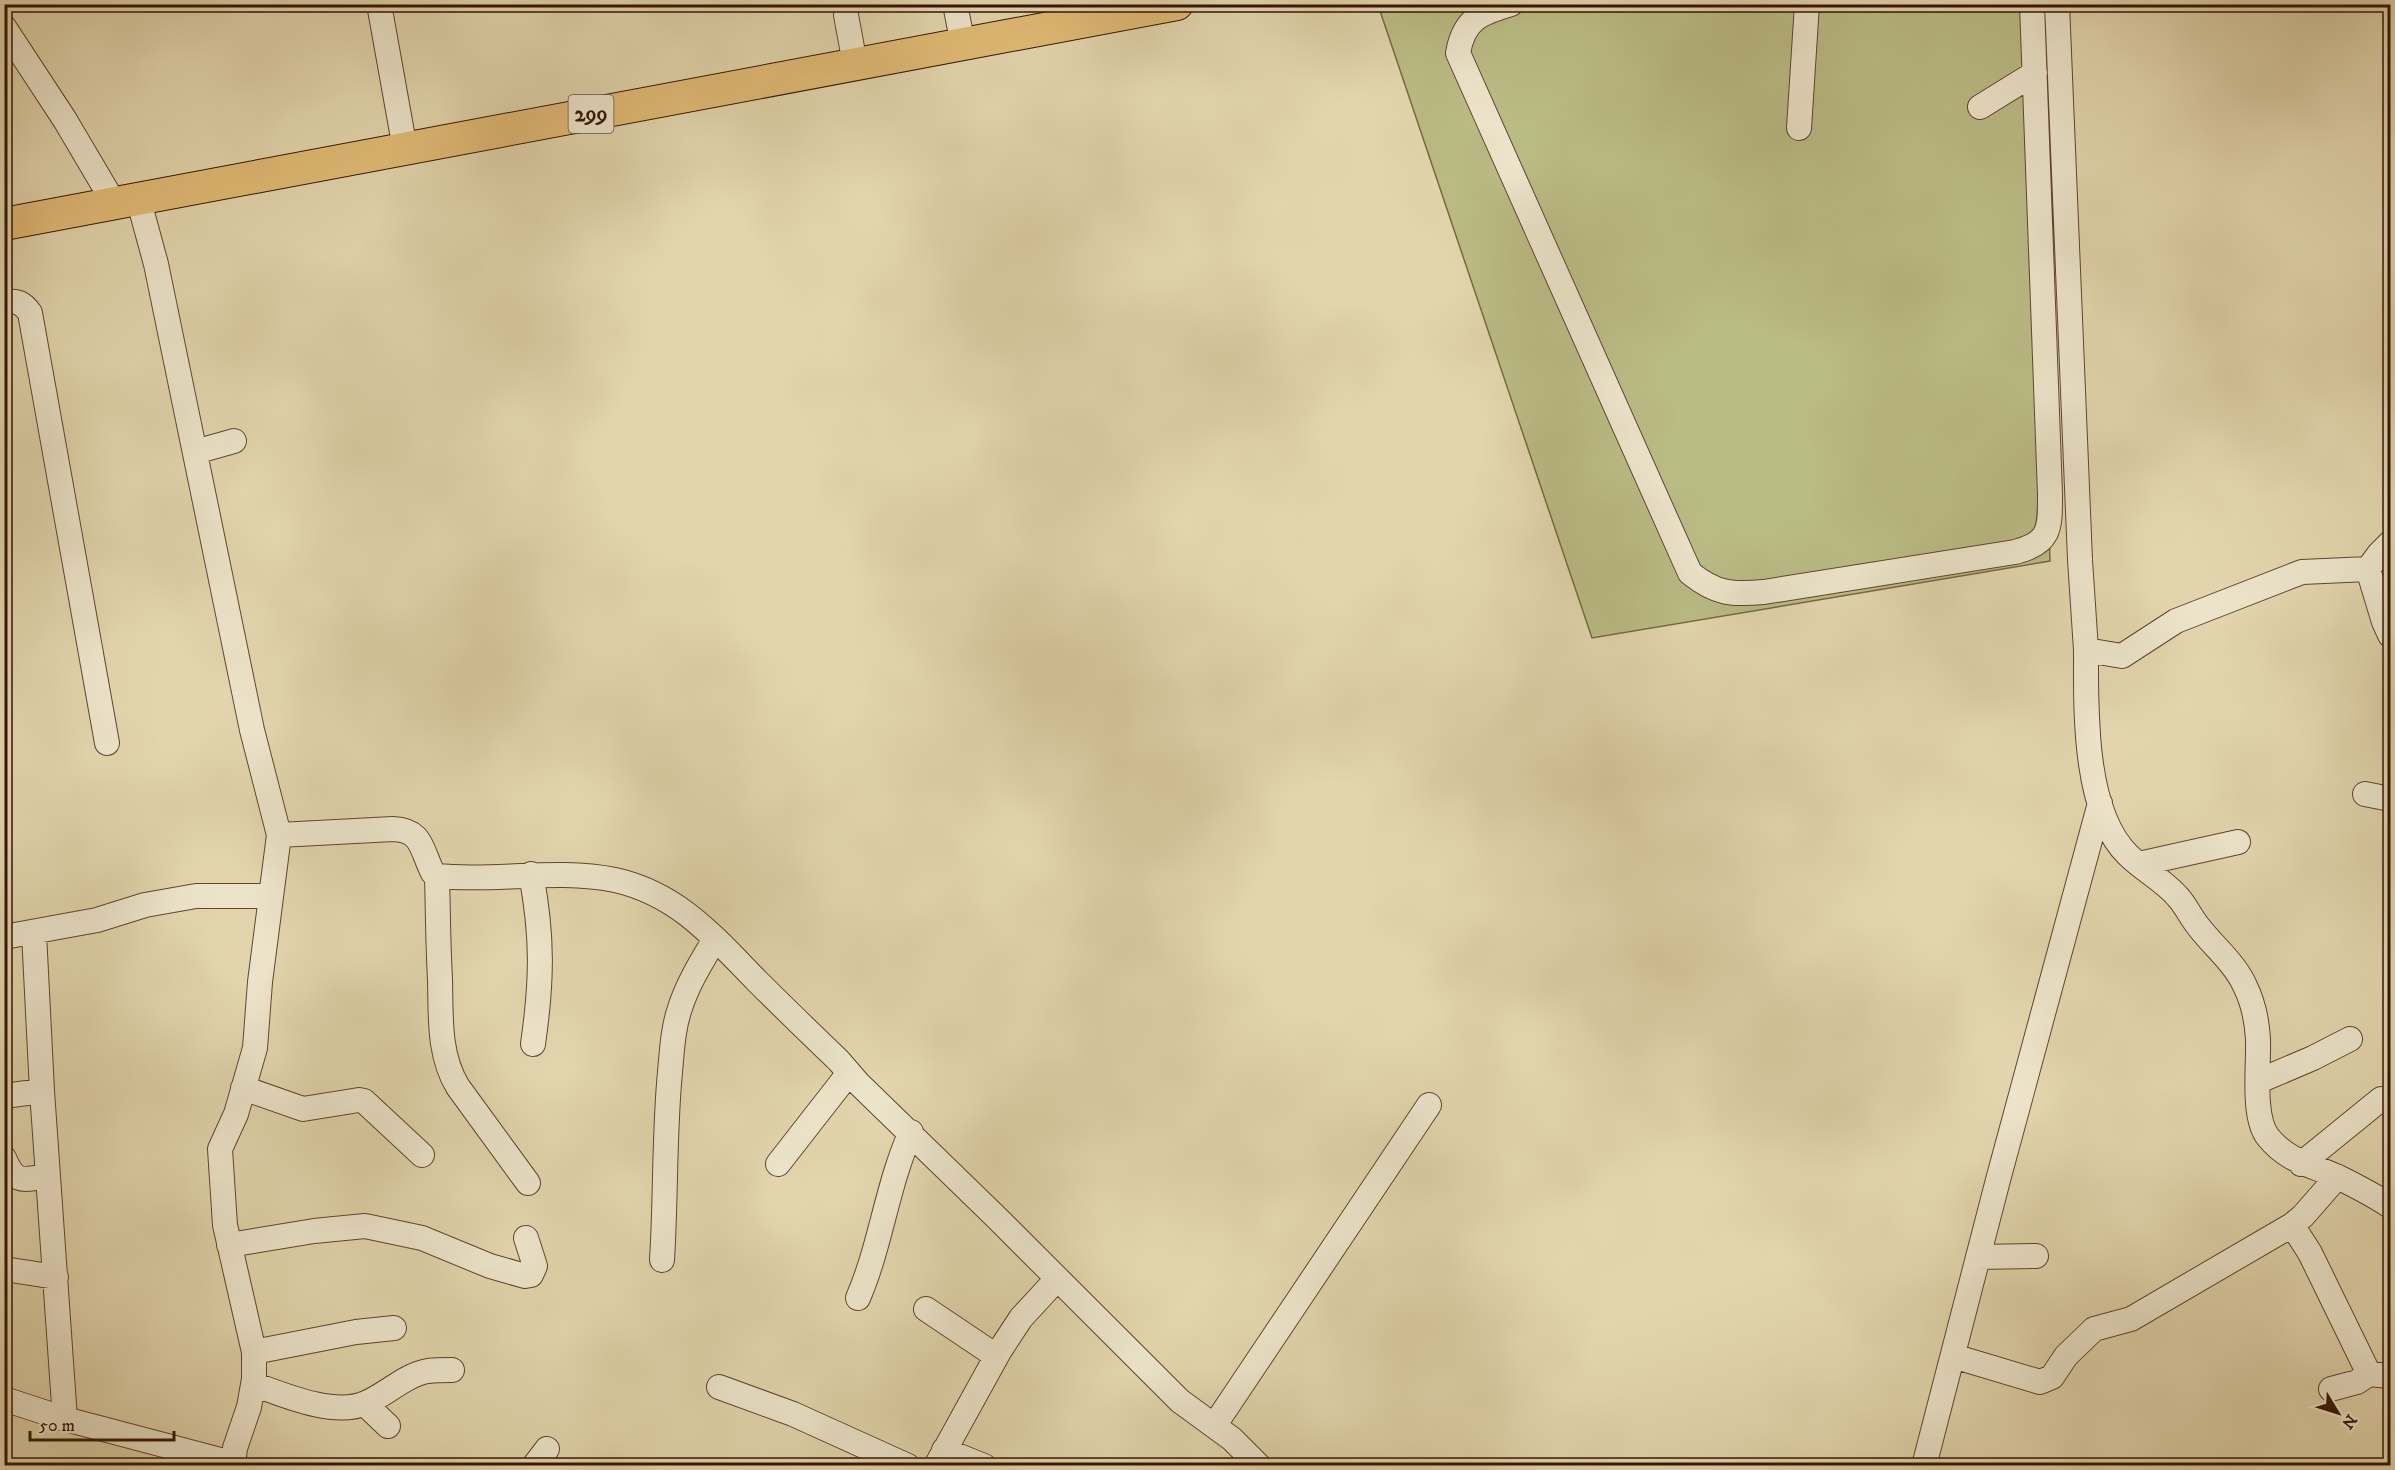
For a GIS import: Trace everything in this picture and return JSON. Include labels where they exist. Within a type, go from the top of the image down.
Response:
[{"type":"main road","name":"299","points":[[4,224],[1177,4]]},
{"type":"street","points":[[379,4],[405,149]]},
{"type":"street","points":[[954,4],[963,45]]},
{"type":"street","points":[[1512,4],[1478,16],[1461,34],[1458,53],[1690,573],[1710,587],[1737,594],[1764,592],[2015,552],[2031,548],[2043,540],[2050,520],[2050,494],[2032,4]]},
{"type":"street","points":[[1799,128],[1808,4]]},
{"type":"street","points":[[2057,4],[2080,560],[2086,650],[2088,750],[2100,803],[2116,840],[2127,855],[2178,896],[2196,924],[2233,966],[2245,986],[2254,1011],[2258,1036],[2259,1110],[2267,1136],[2281,1150],[2301,1164],[2337,1177],[2390,1203]]},
{"type":"street","points":[[846,15],[855,64]]},
{"type":"street","points":[[4,1399],[65,1419],[232,1465],[249,1407],[253,1384],[254,1352],[225,1225],[220,1149],[236,1114],[255,1048],[260,982],[279,835],[252,730],[156,264],[126,201],[8,42]]},
{"type":"street","points":[[1980,107],[2035,73]]},
{"type":"street","points":[[4,302],[14,300],[24,304],[30,313],[107,743]]},
{"type":"street","points":[[195,453],[234,441]]},
{"type":"street","points":[[2391,543],[2375,558],[2368,569],[2384,622],[2391,634]]},
{"type":"street","points":[[2086,650],[2122,656],[2176,621],[2302,572],[2368,569]]},
{"type":"street","points":[[2365,794],[2391,799]]},
{"type":"street","points":[[1924,1466],[2100,803]]},
{"type":"street","points":[[279,835],[407,829],[414,833],[433,873],[437,876],[531,874],[615,880],[665,898],[697,920],[1180,1401],[1232,1439],[1259,1466]]},
{"type":"street","points":[[2139,864],[2238,842]]},
{"type":"street","points":[[531,874],[540,933],[540,977],[533,1044]]},
{"type":"street","points":[[437,876],[442,1034],[450,1074],[528,1183]]},
{"type":"street","points":[[4,937],[97,920],[145,905],[196,896],[271,896]]},
{"type":"street","points":[[34,933],[47,1176],[65,1419]]},
{"type":"street","points":[[662,1260],[666,1201],[667,1102],[674,1036],[680,1009],[689,987],[715,939]]},
{"type":"street","points":[[2259,1081],[2350,1039]]},
{"type":"street","points":[[778,1164],[849,1073]]},
{"type":"street","points":[[243,1088],[303,1109],[364,1101],[422,1155]]},
{"type":"street","points":[[4,1096],[42,1091]]},
{"type":"street","points":[[2301,1164],[2381,1099]]},
{"type":"street","points":[[1214,1426],[1429,1105]]},
{"type":"street","points":[[858,1298],[867,1278],[900,1156],[911,1132]]},
{"type":"street","points":[[4,1158],[12,1175],[16,1178],[25,1180],[47,1176]]},
{"type":"street","points":[[1953,1356],[2040,1382],[2048,1380],[2066,1356],[2094,1329],[2131,1319],[2292,1225],[2303,1216],[2337,1177]]},
{"type":"street","points":[[2292,1225],[2380,1375],[2331,1389]]},
{"type":"street","points":[[229,1245],[314,1231],[365,1227],[422,1238],[490,1266],[525,1276],[531,1275],[535,1266],[526,1238]]},
{"type":"street","points":[[1978,1257],[2036,1256]]},
{"type":"street","points":[[4,1269],[56,1277]]},
{"type":"street","points":[[984,1466],[940,1458],[996,1356],[1021,1318],[1058,1279]]},
{"type":"street","points":[[926,1309],[996,1356]]},
{"type":"street","points":[[254,1352],[356,1332],[394,1328]]},
{"type":"street","points":[[253,1384],[296,1399],[330,1407],[365,1404],[398,1384],[428,1371],[452,1370]]},
{"type":"street","points":[[719,1387],[793,1414],[908,1466]]},
{"type":"street","points":[[365,1404],[388,1426]]},
{"type":"green space","points":[[1378,5],[2035,5],[2050,561],[1592,638]]}]
